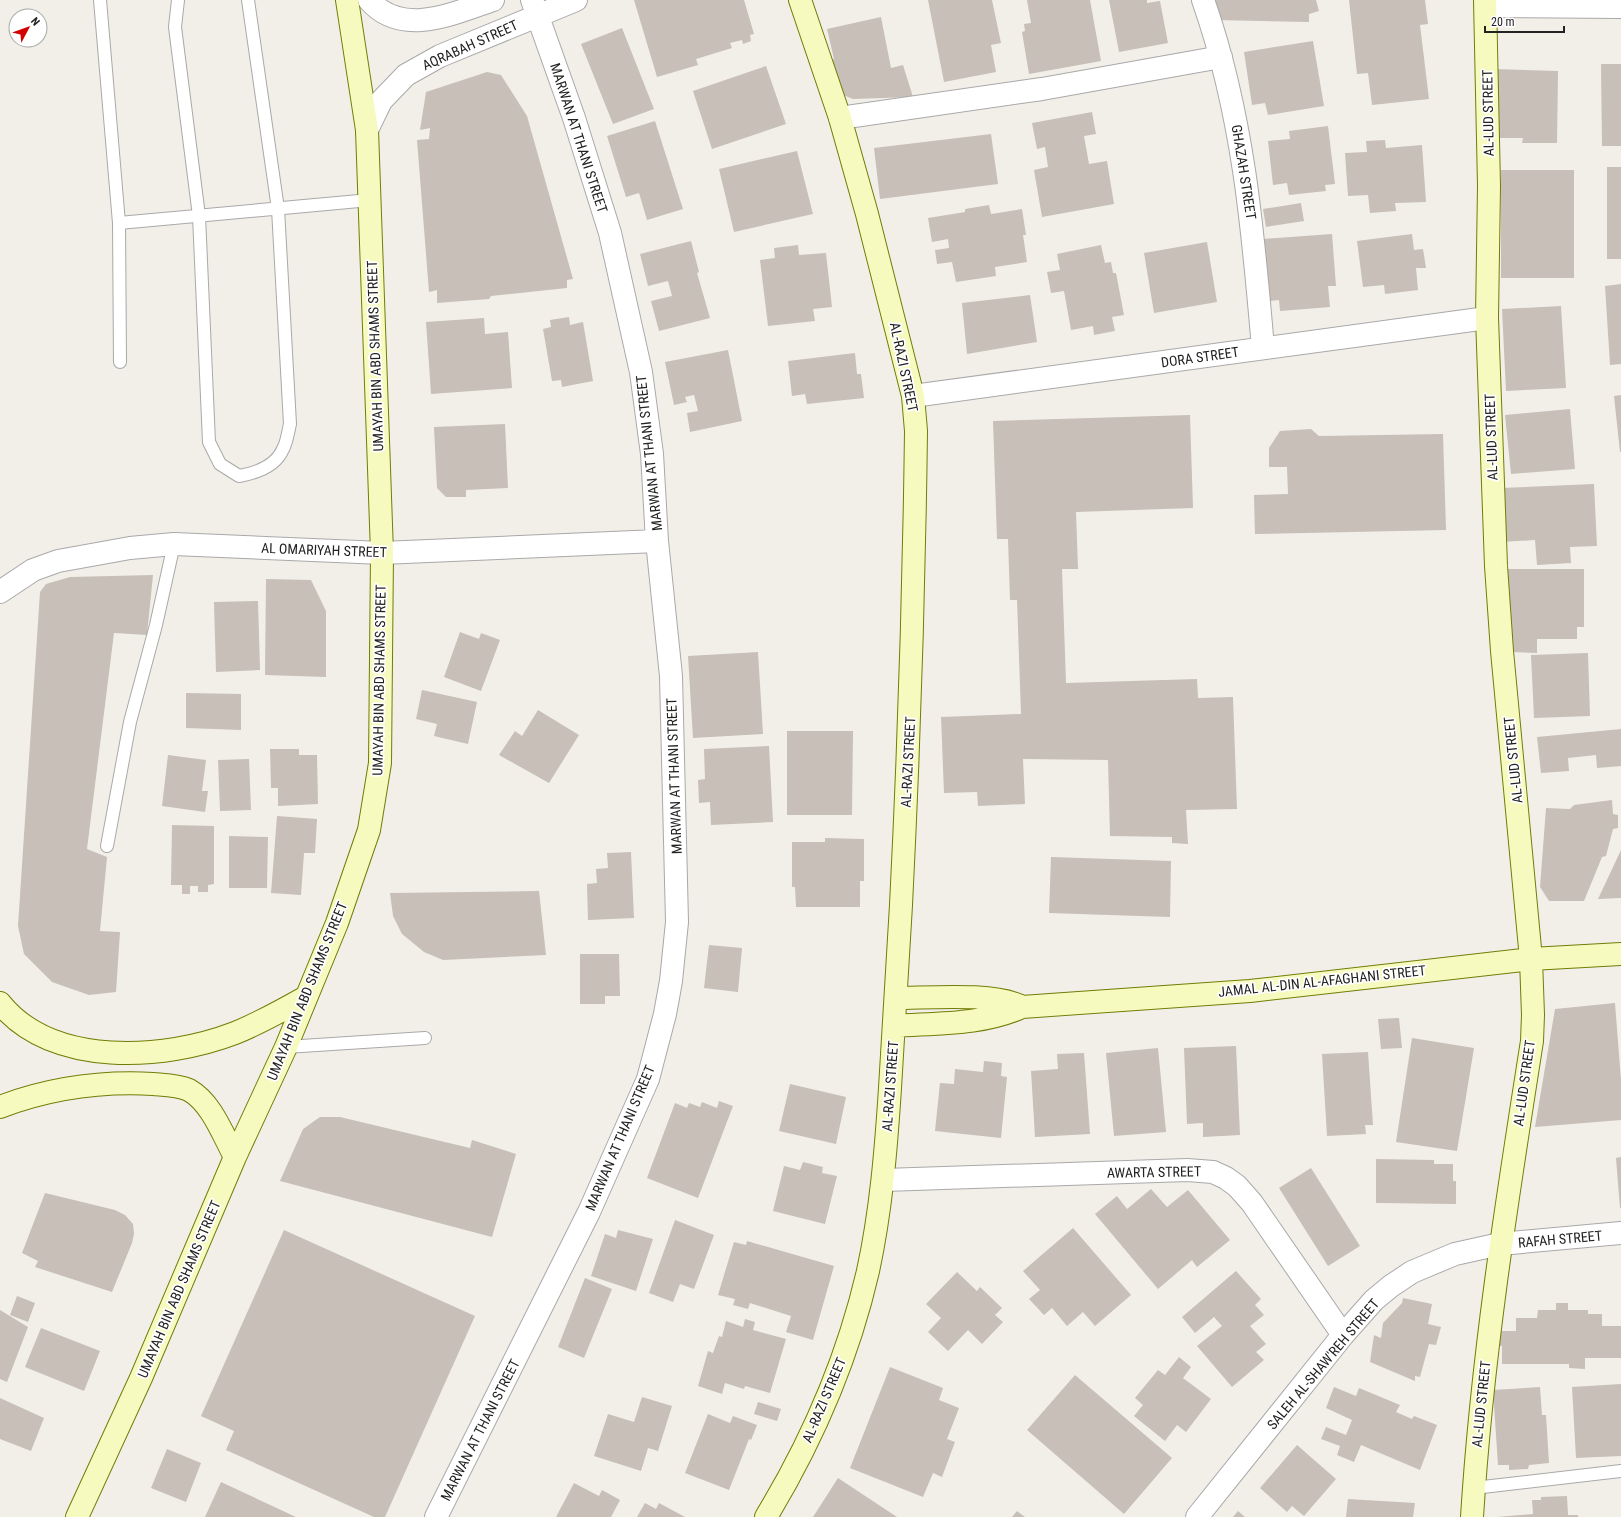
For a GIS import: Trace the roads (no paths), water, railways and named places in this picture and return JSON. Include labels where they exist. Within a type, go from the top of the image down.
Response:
[{"type":"street","name":"UMAYAH BIN ABD SHAMS STREET","points":[[77,1517],[140,1378],[235,1157],[286,1047],[337,923],[370,823],[380,763],[382,553],[367,130],[347,0]]},
{"type":"street","points":[[369,0],[376,8],[390,17],[406,20],[425,20],[448,16],[493,0]]},
{"type":"street","name":"AQRABAH STREET","points":[[367,130],[381,101],[406,75],[535,8],[576,0]]},
{"type":"street","name":"AL-RAZI STREET","points":[[766,1517],[792,1473],[836,1377],[855,1319],[868,1270],[884,1180],[896,998],[910,724],[916,431],[913,396],[868,214],[840,118],[800,0]]},
{"type":"street","name":"GHAZAH STREET","points":[[1203,0],[1221,56],[1238,130],[1252,220],[1263,348]]},
{"type":"street","points":[[1486,3],[1621,7]]},
{"type":"street","name":"AL-LUD STREET","points":[[1472,1517],[1478,1420],[1500,1244],[1532,1041],[1533,1015],[1531,959],[1502,650],[1496,566],[1487,318],[1489,186],[1486,3]]},
{"type":"street","name":"MARWAN AT THANI STREET","points":[[436,1517],[546,1298],[612,1162],[648,1079],[664,1022],[675,954],[677,888],[671,676],[657,541],[652,454],[646,402],[636,347],[610,233],[574,118],[535,8]]},
{"type":"street","points":[[840,118],[1042,88],[1221,56]]},
{"type":"street","name":"DORA STREET","points":[[913,396],[1487,318]]},
{"type":"street","name":"AL OMARIYAH STREET","points":[[0,592],[33,570],[58,561],[130,548],[174,544],[382,553],[657,541]]},
{"type":"street","name":"JAMAL AL-DIN AL-AFAGHANI STREET","points":[[894,1026],[989,1018],[1008,1014],[1022,1007],[1250,991],[1531,959],[1621,954]]},
{"type":"street","points":[[0,1003],[11,1015],[44,1037],[101,1052],[138,1053],[183,1048],[234,1033],[263,1021],[306,997]]},
{"type":"street","name":"JAMAL AL-DIN AL-AFAGHANI STREET","points":[[896,998],[989,998],[1013,1001],[1022,1007]]},
{"type":"street","points":[[0,1107],[20,1100],[69,1088],[118,1082],[174,1086],[189,1090],[202,1101],[214,1118],[235,1157]]},
{"type":"street","name":"AWARTA STREET","points":[[884,1180],[1187,1170],[1213,1172],[1226,1178],[1252,1203],[1343,1335]]},
{"type":"street","name":"RAFAH STREET","points":[[1500,1244],[1621,1233]]},
{"type":"street","name":"SALEH AL-SHAW'REH STREET","points":[[1197,1517],[1343,1335],[1374,1300],[1412,1272],[1455,1254],[1500,1244]]},
{"type":"lane","points":[[100,0],[119,223],[120,362]]},
{"type":"lane","points":[[178,0],[175,27],[199,216],[208,442],[220,464],[239,476],[257,473],[272,463],[283,450],[290,424],[278,209],[248,0]]},
{"type":"lane","points":[[119,223],[370,200]]},
{"type":"lane","points":[[107,846],[130,722],[156,625],[174,544]]},
{"type":"lane","points":[[286,1047],[425,1038]]},
{"type":"lane","points":[[1474,1488],[1621,1471]]}]
